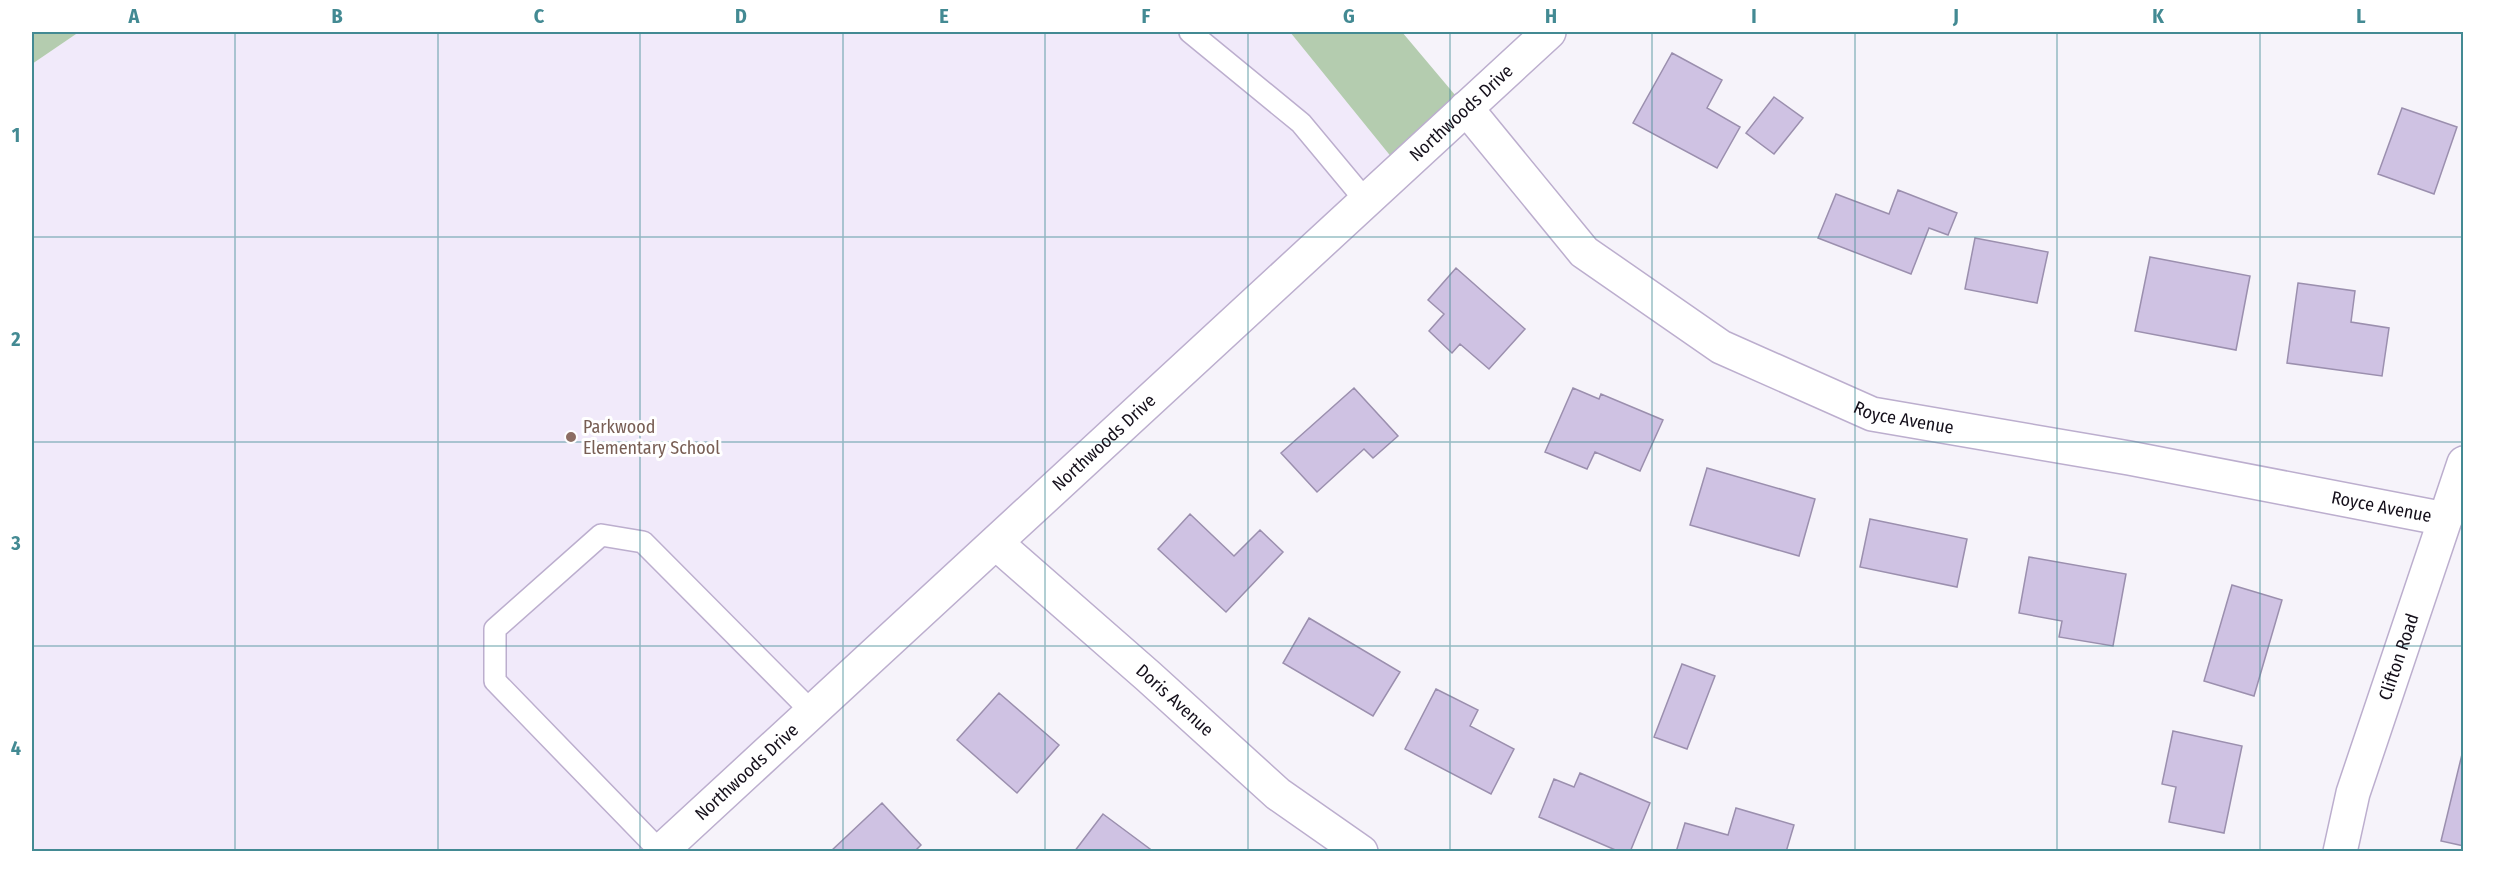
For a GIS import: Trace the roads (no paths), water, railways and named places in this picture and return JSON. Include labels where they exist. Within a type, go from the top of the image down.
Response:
[{"type":"street","name":"Northwoods Drive","points":[[660,851],[1549,32]]},
{"type":"street","name":"Royce Avenue","points":[[1466,108],[1584,252],[1721,347],[1872,414],[2129,458],[2445,519]]},
{"type":"street","name":"Clifton Road","points":[[2340,852],[2353,793],[2463,463]]},
{"type":"street","name":"Doris Avenue","points":[[996,543],[1278,794],[1361,852]]},
{"type":"lane","points":[[1190,32],[1301,123],[1366,201]]},
{"type":"lane","points":[[660,851],[495,681],[495,629],[601,535],[643,542],[812,712]]},
{"type":"place","name":"Parkwood Elementary School","points":[[571,437]]}]
